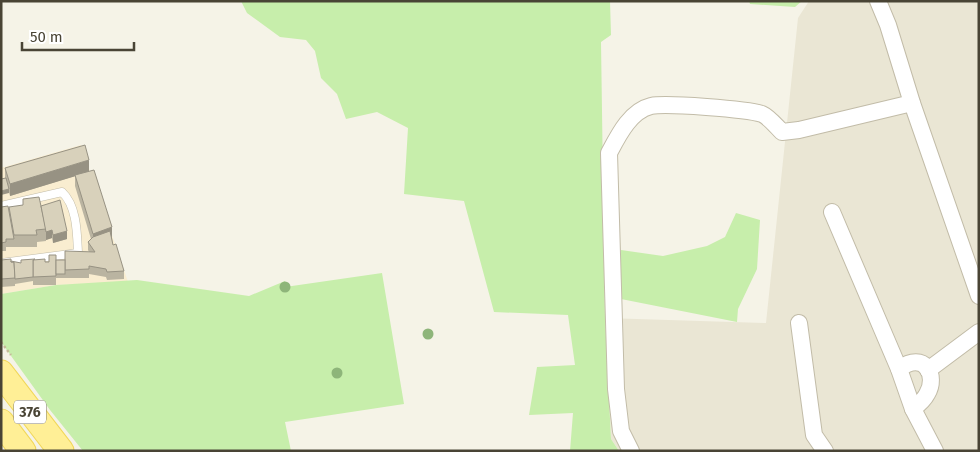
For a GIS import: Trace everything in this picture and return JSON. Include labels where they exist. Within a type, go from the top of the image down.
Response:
[{"type":"main road","name":"376","points":[[1,373],[61,451]]},
{"type":"main road","name":"376","points":[[1,422],[23,451]]},
{"type":"street","points":[[878,1],[888,25],[912,103],[979,296]]},
{"type":"street","points":[[631,451],[620,432],[616,390],[609,153],[618,135],[634,116],[651,106],[701,106],[763,114],[782,132],[799,130],[912,103]]},
{"type":"street","points":[[832,212],[899,369],[914,409],[936,451]]},
{"type":"street","points":[[799,323],[814,434],[825,451]]},
{"type":"street","points":[[928,370],[979,332]]},
{"type":"street","points":[[899,369],[908,362],[916,361],[922,362],[928,370],[930,380],[927,394],[914,409]]},
{"type":"lane","points":[[1,206],[62,192],[69,199],[77,232],[78,253],[1,263]]},
{"type":"shaded area","points":[[809,1],[979,1],[979,451],[619,451],[611,439],[605,318],[766,323],[798,18]]},
{"type":"shaded area","points":[[81,145],[128,282],[56,285],[1,294],[1,168]]},
{"type":"green space","points":[[241,1],[610,1],[611,35],[601,42],[605,318],[611,439],[619,451],[570,451],[573,413],[529,415],[537,367],[575,365],[568,315],[494,312],[464,201],[404,194],[408,128],[377,112],[346,119],[337,94],[321,78],[315,51],[306,40],[280,37],[247,13]]},
{"type":"green space","points":[[749,1],[802,1],[795,7],[750,4]]},
{"type":"green space","points":[[736,213],[760,220],[757,269],[738,309],[737,322],[621,299],[621,250],[663,256],[707,246],[725,237]]},
{"type":"green space","points":[[382,273],[404,404],[285,422],[291,451],[83,451],[50,410],[1,342],[1,294],[56,285],[137,280],[249,296],[285,281],[285,287]]},
{"type":"building","points":[[85,145],[89,160],[10,184],[5,168]]},
{"type":"building","points":[[94,170],[112,227],[93,234],[75,175]]},
{"type":"building","points":[[6,178],[9,189],[1,191],[1,179]]},
{"type":"building","points":[[39,197],[46,229],[36,230],[37,235],[14,235],[9,207],[23,205],[23,199]]},
{"type":"building","points":[[60,200],[67,231],[53,235],[52,230],[46,232],[41,206]]},
{"type":"building","points":[[8,206],[14,239],[6,239],[6,242],[1,243],[1,207]]},
{"type":"building","points":[[110,231],[113,245],[116,244],[124,271],[107,272],[106,269],[89,266],[89,269],[65,270],[65,251],[95,252],[88,242],[93,237]]},
{"type":"building","points":[[49,255],[56,255],[56,276],[33,277],[33,260],[45,259],[45,262],[49,262]]},
{"type":"building","points":[[11,259],[11,262],[14,262],[15,278],[1,279],[1,260]]},
{"type":"building","points":[[35,259],[33,260],[33,277],[15,279],[14,262],[11,261],[21,263],[21,260]]},
{"type":"building","points":[[56,260],[65,260],[65,274],[56,274]]}]
